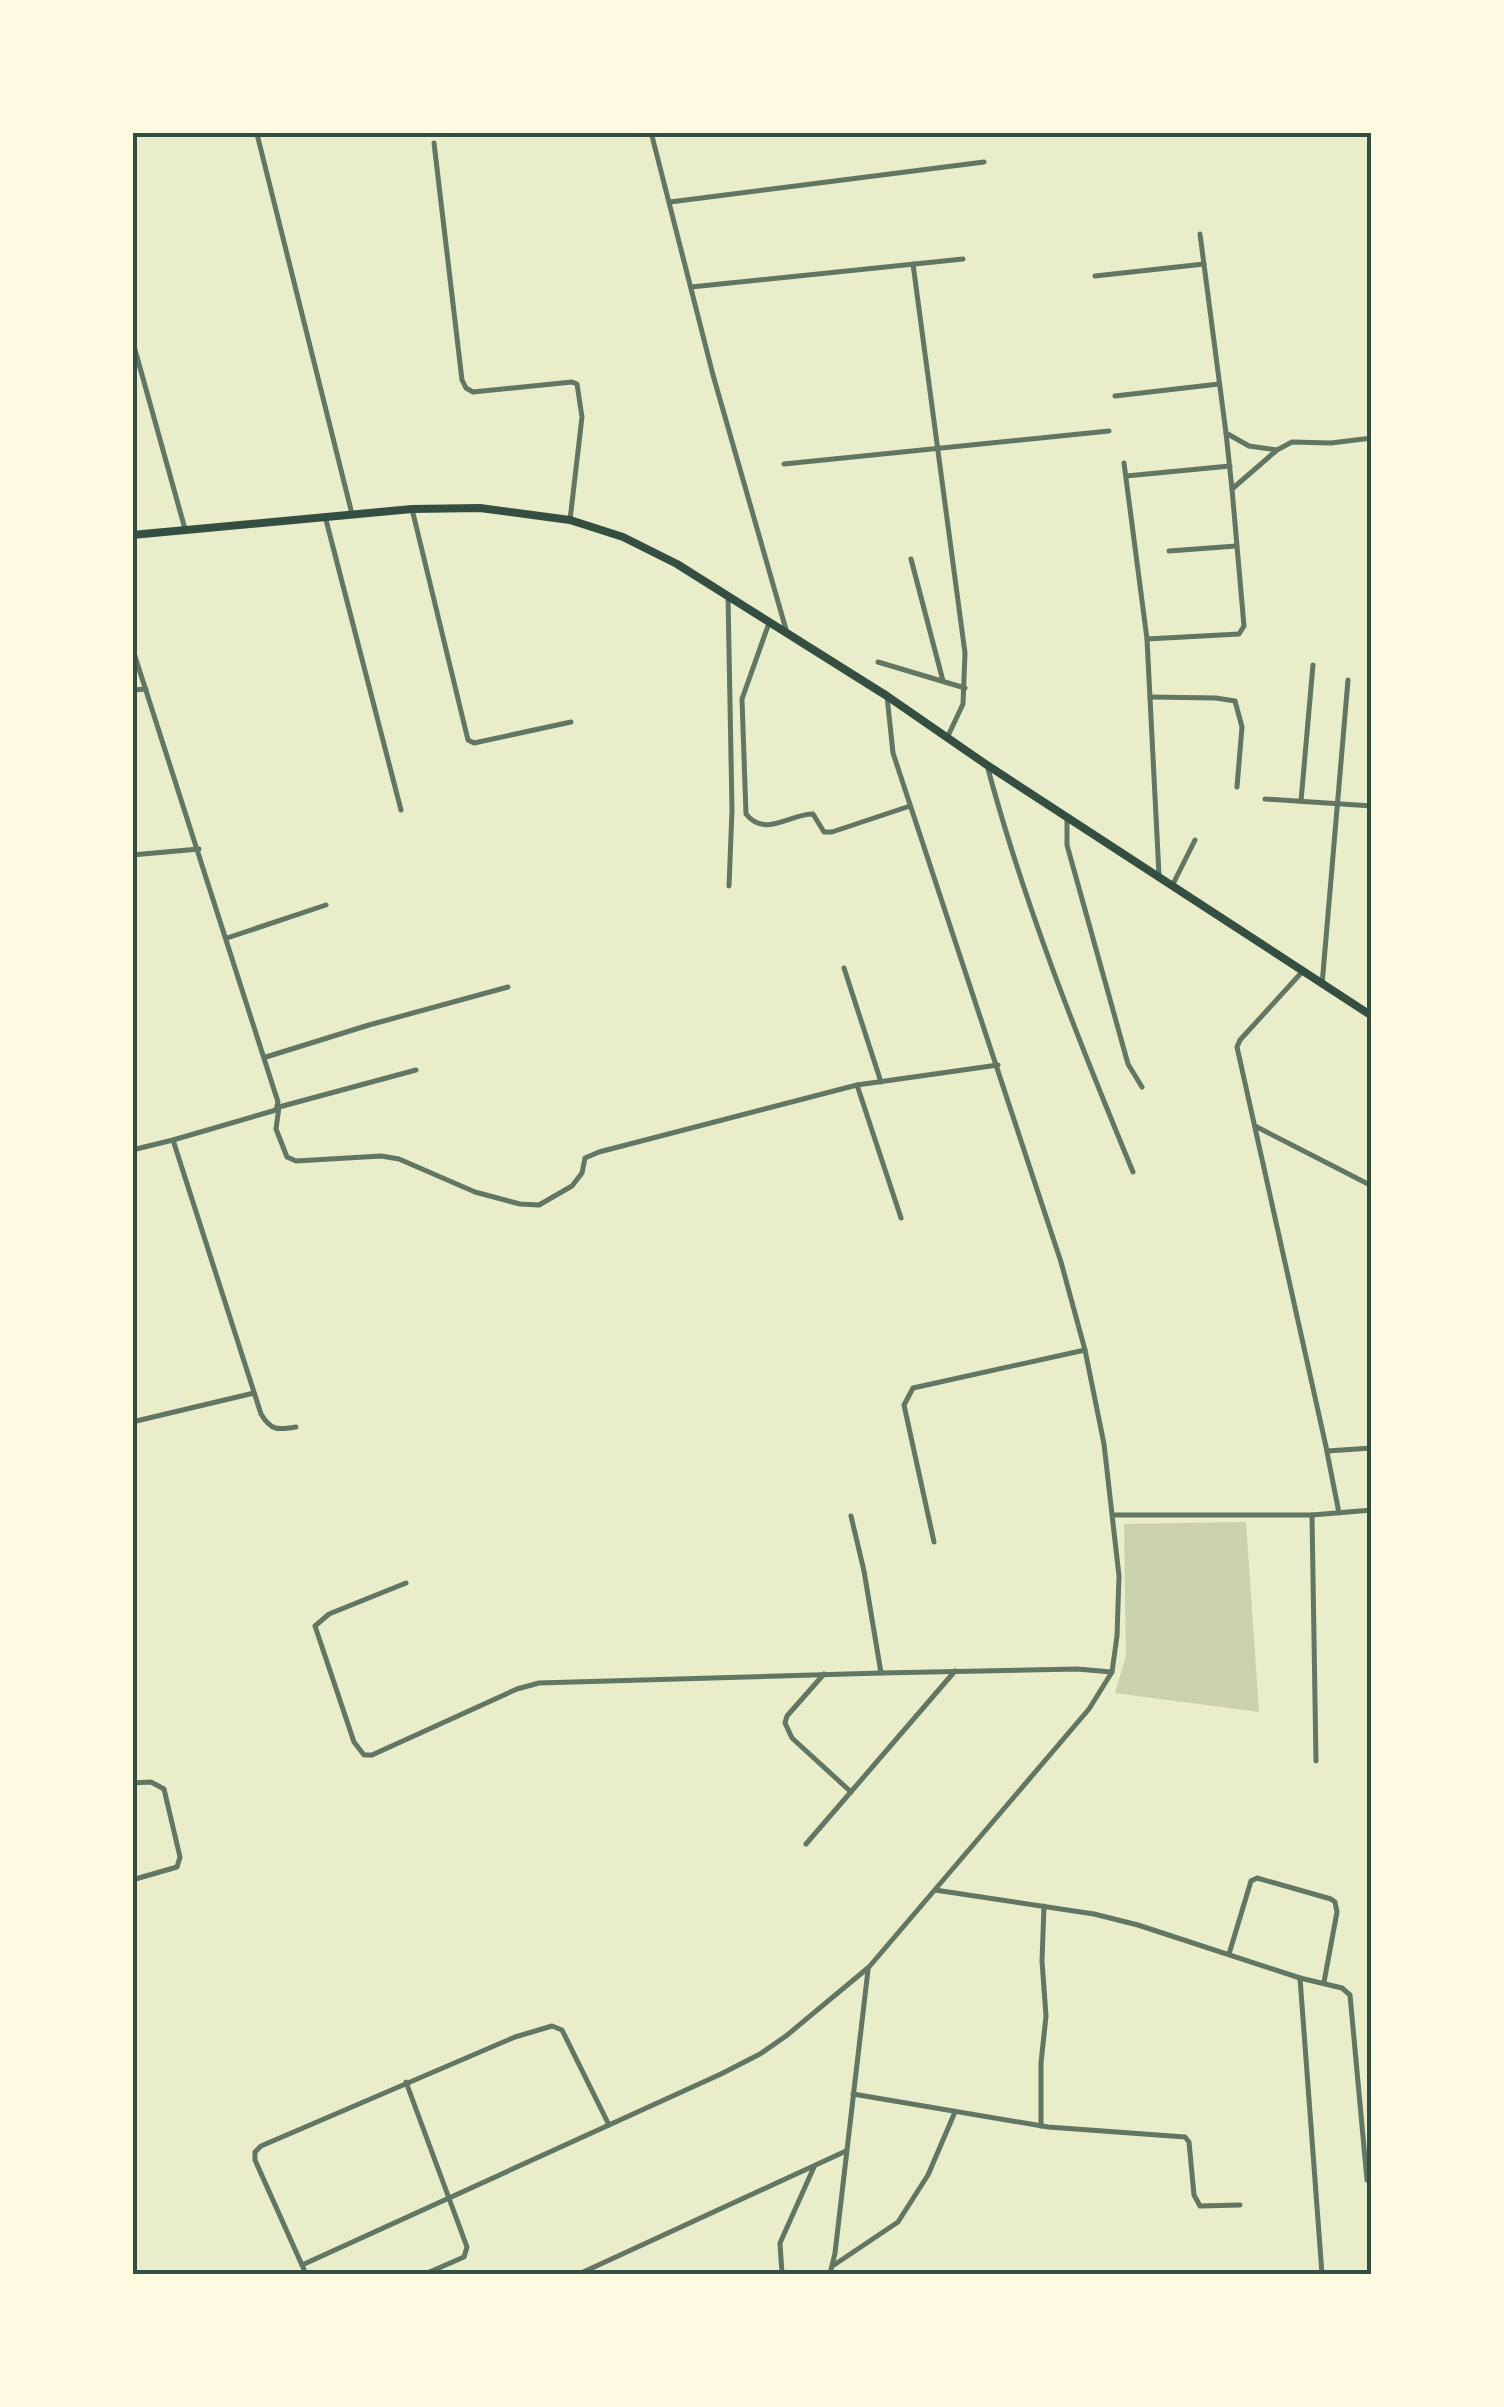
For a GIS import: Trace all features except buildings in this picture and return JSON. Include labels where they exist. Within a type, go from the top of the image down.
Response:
[{"type":"main road","points":[[132,535],[412,509],[480,508],[570,520],[623,536],[677,564],[887,696],[1372,1016]]},
{"type":"street","points":[[651,132],[787,632]]},
{"type":"street","points":[[257,134],[352,514]]},
{"type":"street","points":[[434,143],[462,380],[473,392],[577,384],[582,417],[570,520]]},
{"type":"street","points":[[669,202],[984,162]]},
{"type":"street","points":[[1147,640],[1238,634],[1242,630],[1230,466],[1200,234]]},
{"type":"street","points":[[691,287],[963,259]]},
{"type":"street","points":[[913,264],[963,635],[965,688],[959,714],[947,738]]},
{"type":"street","points":[[1095,276],[1204,264]]},
{"type":"street","points":[[132,339],[185,529]]},
{"type":"street","points":[[1115,396],[1219,384]]},
{"type":"street","points":[[784,464],[1109,431]]},
{"type":"street","points":[[1226,433],[1249,446],[1277,450]]},
{"type":"street","points":[[1232,489],[1292,442],[1331,444],[1372,438]]},
{"type":"street","points":[[1124,463],[1147,640],[1159,874]]},
{"type":"street","points":[[1126,476],[1230,466]]},
{"type":"street","points":[[412,509],[468,740],[474,743],[571,722]]},
{"type":"street","points":[[325,516],[401,810]]},
{"type":"street","points":[[1169,551],[1236,546]]},
{"type":"street","points":[[911,559],[942,681]]},
{"type":"street","points":[[728,596],[732,810],[729,886]]},
{"type":"street","points":[[770,623],[742,699],[746,814],[753,823],[764,826],[813,814],[824,832],[832,832],[910,806]]},
{"type":"street","points":[[132,647],[266,1057],[279,1107],[276,1122],[281,1146],[287,1157],[296,1161],[399,1158],[463,1188],[520,1204],[538,1205],[572,1186],[582,1172],[585,1158],[599,1152],[857,1085],[998,1066]]},
{"type":"street","points":[[878,662],[965,688]]},
{"type":"street","points":[[1300,801],[1313,665]]},
{"type":"street","points":[[1322,985],[1348,680]]},
{"type":"street","points":[[132,690],[146,689]]},
{"type":"street","points":[[302,2265],[760,2054],[869,1967],[1089,1709],[1112,1672],[1119,1576],[1114,1515],[1085,1350],[1061,1262],[893,752],[887,696]]},
{"type":"street","points":[[1150,697],[1235,701],[1242,727],[1237,787]]},
{"type":"street","points":[[987,765],[1004,831],[1082,1050],[1133,1172]]},
{"type":"street","points":[[1265,799],[1372,806]]},
{"type":"street","points":[[1067,816],[1067,845],[1073,867],[1128,1064],[1142,1086]]},
{"type":"street","points":[[1173,884],[1196,840]]},
{"type":"street","points":[[132,855],[199,849]]},
{"type":"street","points":[[227,938],[326,905]]},
{"type":"street","points":[[844,968],[880,1082]]},
{"type":"street","points":[[1302,972],[1238,1042],[1339,1513]]},
{"type":"street","points":[[266,1057],[368,1024],[508,987]]},
{"type":"street","points":[[132,1150],[416,1070]]},
{"type":"street","points":[[857,1085],[901,1218]]},
{"type":"street","points":[[1255,1126],[1372,1186]]},
{"type":"street","points":[[174,1140],[267,1425],[275,1430],[296,1427]]},
{"type":"street","points":[[934,1542],[904,1405],[906,1396],[913,1388],[1085,1350]]},
{"type":"street","points":[[132,1422],[254,1393]]},
{"type":"street","points":[[1327,1451],[1372,1448]]},
{"type":"street","points":[[1114,1515],[1312,1515],[1372,1510]]},
{"type":"street","points":[[1312,1515],[1316,1761]]},
{"type":"street","points":[[850,1516],[871,1605],[880,1673]]},
{"type":"street","points":[[406,1583],[329,1614],[315,1626],[354,1742],[364,1755],[538,1683],[1077,1669],[1112,1672]]},
{"type":"street","points":[[806,1844],[955,1672]]},
{"type":"street","points":[[824,1674],[785,1723],[792,1738],[851,1792]]},
{"type":"street","points":[[132,1784],[152,1782],[164,1789],[180,1856],[177,1868],[132,1880]]},
{"type":"street","points":[[1229,1954],[1251,1881],[1257,1878],[1331,1899],[1337,1912],[1324,1982]]},
{"type":"street","points":[[935,1890],[1138,1925],[1342,1988],[1350,1995],[1367,2180],[1372,2184]]},
{"type":"street","points":[[1042,2126],[1044,1906]]},
{"type":"street","points":[[830,2274],[869,1967]]},
{"type":"street","points":[[1300,1978],[1322,2274]]},
{"type":"street","points":[[306,2274],[255,2160],[255,2152],[406,2082],[542,2027],[558,2026],[608,2125]]},
{"type":"street","points":[[406,2082],[467,2252],[426,2274]]},
{"type":"street","points":[[852,2094],[1042,2126],[1185,2137],[1189,2142],[1194,2196],[1200,2206],[1240,2205]]},
{"type":"street","points":[[832,2266],[898,2222],[928,2175],[954,2112]]},
{"type":"street","points":[[579,2274],[846,2151]]},
{"type":"street","points":[[782,2274],[780,2243],[816,2164]]},
{"type":"green space","points":[[1246,1522],[1259,1712],[1115,1693],[1126,1656],[1124,1524]]}]
